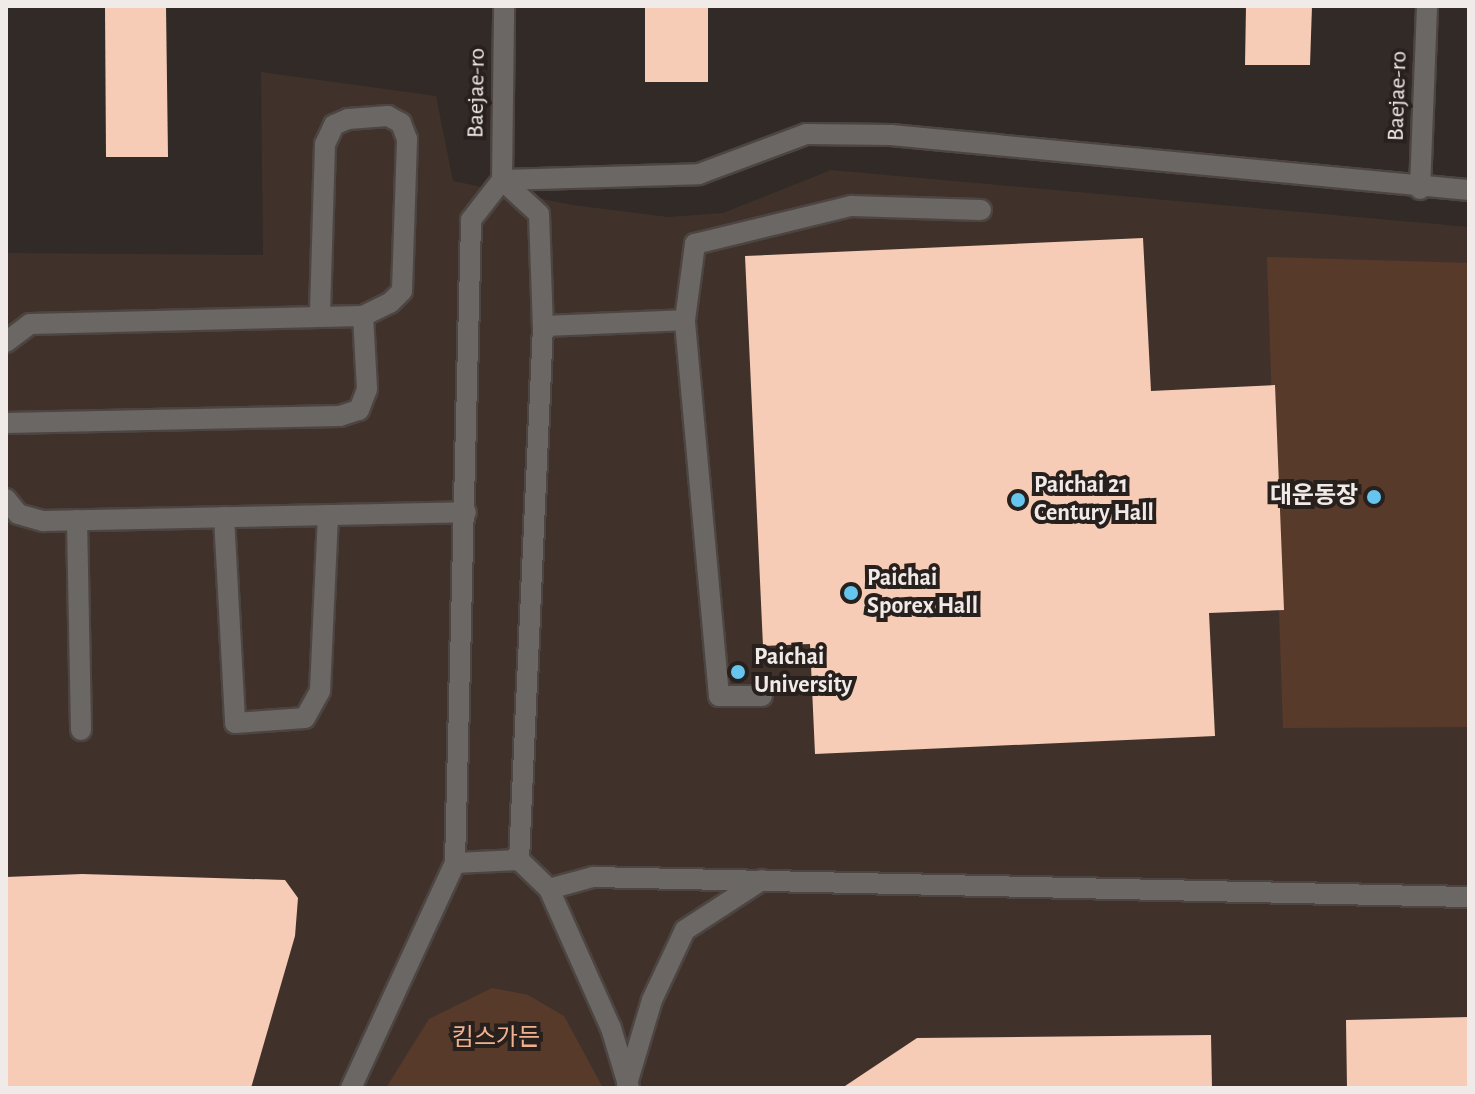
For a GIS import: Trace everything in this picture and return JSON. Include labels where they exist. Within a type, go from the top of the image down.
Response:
[{"type":"street","name":"Baejae-ro","points":[[502,180],[504,6]]},
{"type":"street","name":"Baejae-ro","points":[[1420,189],[1427,6]]},
{"type":"street","points":[[6,342],[30,324],[363,316],[402,291],[407,139],[401,123],[388,116],[348,119],[334,125],[325,144],[320,317]]},
{"type":"street","points":[[502,180],[699,174],[806,134],[891,135],[1420,189],[1469,190]]},
{"type":"street","points":[[502,180],[539,214],[543,326],[519,860]]},
{"type":"street","points":[[351,1088],[455,863],[471,220],[502,180]]},
{"type":"street","points":[[762,696],[719,696],[685,320],[695,244],[851,206],[981,210]]},
{"type":"street","points":[[6,423],[340,416],[359,410],[367,389],[363,316]]},
{"type":"street","points":[[543,326],[685,320]]},
{"type":"street","points":[[6,499],[18,514],[77,520],[466,512]]},
{"type":"street","points":[[224,517],[235,723],[305,718],[320,691],[328,515]]},
{"type":"street","points":[[77,520],[81,730]]},
{"type":"street","points":[[455,863],[519,860],[549,889],[628,1086]]},
{"type":"street","points":[[549,889],[593,877],[1469,897]]},
{"type":"street","points":[[628,1086],[652,1000],[685,930],[763,880]]},
{"type":"shaded area","name":"Paichai University","points":[[261,72],[436,96],[453,181],[572,205],[668,217],[723,213],[831,170],[1469,227],[1469,1088],[6,1088],[6,253],[263,255]]},
{"type":"green space","name":"대운동장","points":[[1267,257],[1469,263],[1469,727],[1283,728]]},
{"type":"green space","name":"킴스가든","points":[[492,988],[528,995],[564,1016],[603,1088],[386,1088],[429,1019]]},
{"type":"building","points":[[166,6],[168,157],[106,157],[105,7]]},
{"type":"building","points":[[645,6],[708,6],[708,82],[645,82]]},
{"type":"building","points":[[1246,6],[1312,6],[1310,65],[1245,65]]},
{"type":"building","name":"Paichai 21 Century Hall","points":[[1143,238],[1151,391],[1275,385],[1284,610],[1209,613],[1215,736],[815,754],[810,644],[763,646],[745,256]]},
{"type":"building","points":[[82,874],[285,880],[298,898],[295,936],[251,1088],[6,1088],[6,877]]},
{"type":"building","points":[[1469,1017],[1469,1088],[1347,1088],[1346,1020]]},
{"type":"building","points":[[1211,1035],[1212,1088],[842,1088],[917,1038]]},
{"type":"place","name":"대운동장","points":[[1374,497]]},
{"type":"place","name":"Paichai 21 Century Hall","points":[[1018,500]]},
{"type":"place","name":"Paichai Sporex Hall","points":[[851,593]]},
{"type":"place","name":"Paichai University","points":[[738,672]]}]
